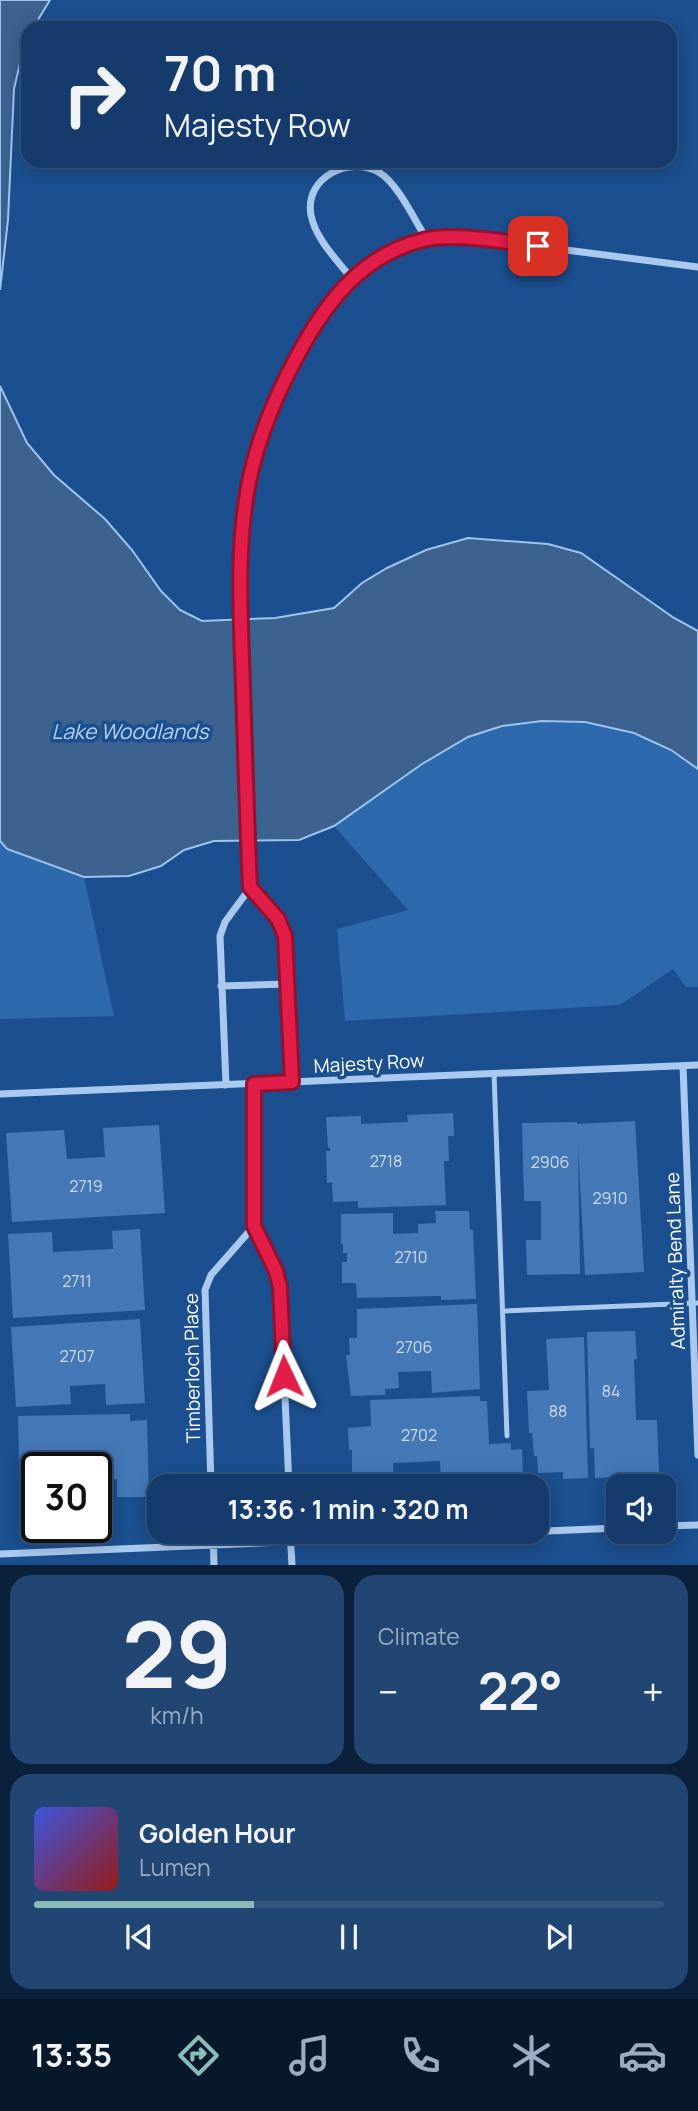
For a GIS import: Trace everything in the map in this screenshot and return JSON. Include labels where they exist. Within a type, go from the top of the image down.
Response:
[{"type":"street","points":[[340,168],[333,170],[320,183],[312,197],[310,214],[317,231],[351,278]]},
{"type":"street","points":[[369,168],[382,174],[395,189],[426,239]]},
{"type":"street","points":[[226,1085],[221,986],[222,930],[250,887],[241,617],[242,529],[253,467],[289,373],[318,320],[351,278],[389,251],[426,239],[464,238],[698,267]]},
{"type":"street","points":[[250,887],[278,919],[286,943],[292,1082]]},
{"type":"street","points":[[221,986],[288,984]]},
{"type":"street","name":"Majesty Row","points":[[0,1094],[698,1065]]},
{"type":"street","name":"Admiralty Bend Lane","points":[[683,1066],[695,1303],[698,1455]]},
{"type":"street","points":[[254,1084],[254,1226],[276,1271],[280,1287],[288,1474]]},
{"type":"street","name":"Timberloch Place","points":[[211,1474],[205,1290],[211,1275],[254,1226]]},
{"type":"street","points":[[676,1525],[698,1524]]},
{"type":"street","points":[[549,1531],[606,1529]]},
{"type":"street","points":[[0,1554],[239,1544]]},
{"type":"street","points":[[291,1544],[292,1565]]},
{"type":"street","points":[[213,1545],[214,1565]]},
{"type":"lane","points":[[494,1073],[507,1436]]},
{"type":"lane","points":[[503,1311],[695,1303]]},
{"type":"shaded area","points":[[542,721],[587,724],[624,731],[660,746],[698,769],[698,987],[686,987],[673,969],[620,1005],[345,1021],[337,929],[408,910],[334,826],[417,766],[452,745],[487,731]]},
{"type":"shaded area","points":[[0,841],[7,849],[84,877],[114,1016],[0,1019]]},
{"type":"water","points":[[0,0],[50,0],[37,21],[21,21],[21,59],[14,89],[8,220],[0,290]]},
{"type":"water","name":"Lake Woodlands","points":[[0,386],[27,443],[54,475],[105,519],[132,550],[161,591],[180,610],[202,621],[275,618],[334,608],[362,583],[387,568],[426,550],[468,538],[548,544],[581,553],[674,618],[698,631],[698,769],[671,750],[634,733],[585,722],[542,721],[502,726],[468,737],[422,764],[334,826],[299,840],[214,841],[184,850],[161,866],[129,876],[84,877],[7,849],[0,841]]},
{"type":"building","points":[[453,1113],[454,1136],[448,1136],[449,1161],[444,1161],[446,1205],[358,1208],[358,1201],[333,1202],[332,1182],[327,1183],[326,1151],[330,1151],[330,1148],[326,1117],[361,1116],[361,1124],[408,1122],[407,1115]]},
{"type":"building","points":[[635,1121],[644,1272],[585,1275],[578,1146],[580,1274],[527,1275],[526,1240],[541,1240],[541,1201],[524,1201],[522,1123]]},
{"type":"building","points":[[159,1125],[165,1213],[12,1222],[6,1133],[64,1130],[67,1159],[105,1157],[103,1128]]},
{"type":"building","points":[[435,1211],[469,1211],[470,1229],[473,1230],[476,1299],[441,1300],[441,1296],[357,1298],[356,1283],[342,1283],[342,1262],[347,1262],[347,1253],[343,1253],[341,1244],[341,1214],[393,1213],[393,1234],[418,1233],[418,1224],[436,1223]]},
{"type":"building","points":[[140,1229],[145,1310],[13,1318],[8,1234],[52,1232],[53,1252],[113,1249],[112,1231]]},
{"type":"building","points":[[477,1304],[480,1389],[432,1393],[431,1371],[398,1372],[399,1388],[385,1389],[385,1395],[351,1396],[346,1355],[350,1355],[349,1338],[357,1338],[357,1309]]},
{"type":"building","points":[[140,1319],[145,1403],[106,1405],[105,1384],[70,1386],[71,1404],[16,1407],[11,1327]]},
{"type":"building","points":[[635,1331],[636,1420],[657,1420],[659,1474],[606,1474],[606,1477],[595,1478],[594,1448],[590,1448],[587,1332]]},
{"type":"building","points":[[584,1337],[588,1478],[563,1479],[563,1472],[538,1473],[532,1433],[529,1433],[527,1391],[549,1390],[546,1339]]},
{"type":"building","points":[[480,1396],[480,1401],[487,1401],[489,1444],[511,1443],[511,1450],[522,1449],[523,1474],[441,1474],[440,1461],[393,1463],[394,1474],[352,1474],[348,1428],[371,1426],[370,1400]]},
{"type":"building","points":[[130,1414],[130,1421],[147,1420],[147,1497],[117,1497],[117,1479],[112,1479],[112,1452],[21,1452],[20,1507],[18,1416]]},
{"type":"route","points":[[284,1376],[280,1287],[276,1271],[254,1226],[254,1084],[292,1082],[285,936],[278,919],[250,887],[241,617],[242,529],[248,485],[264,432],[289,373],[318,320],[361,269],[389,251],[426,239],[464,238],[538,246]]}]
